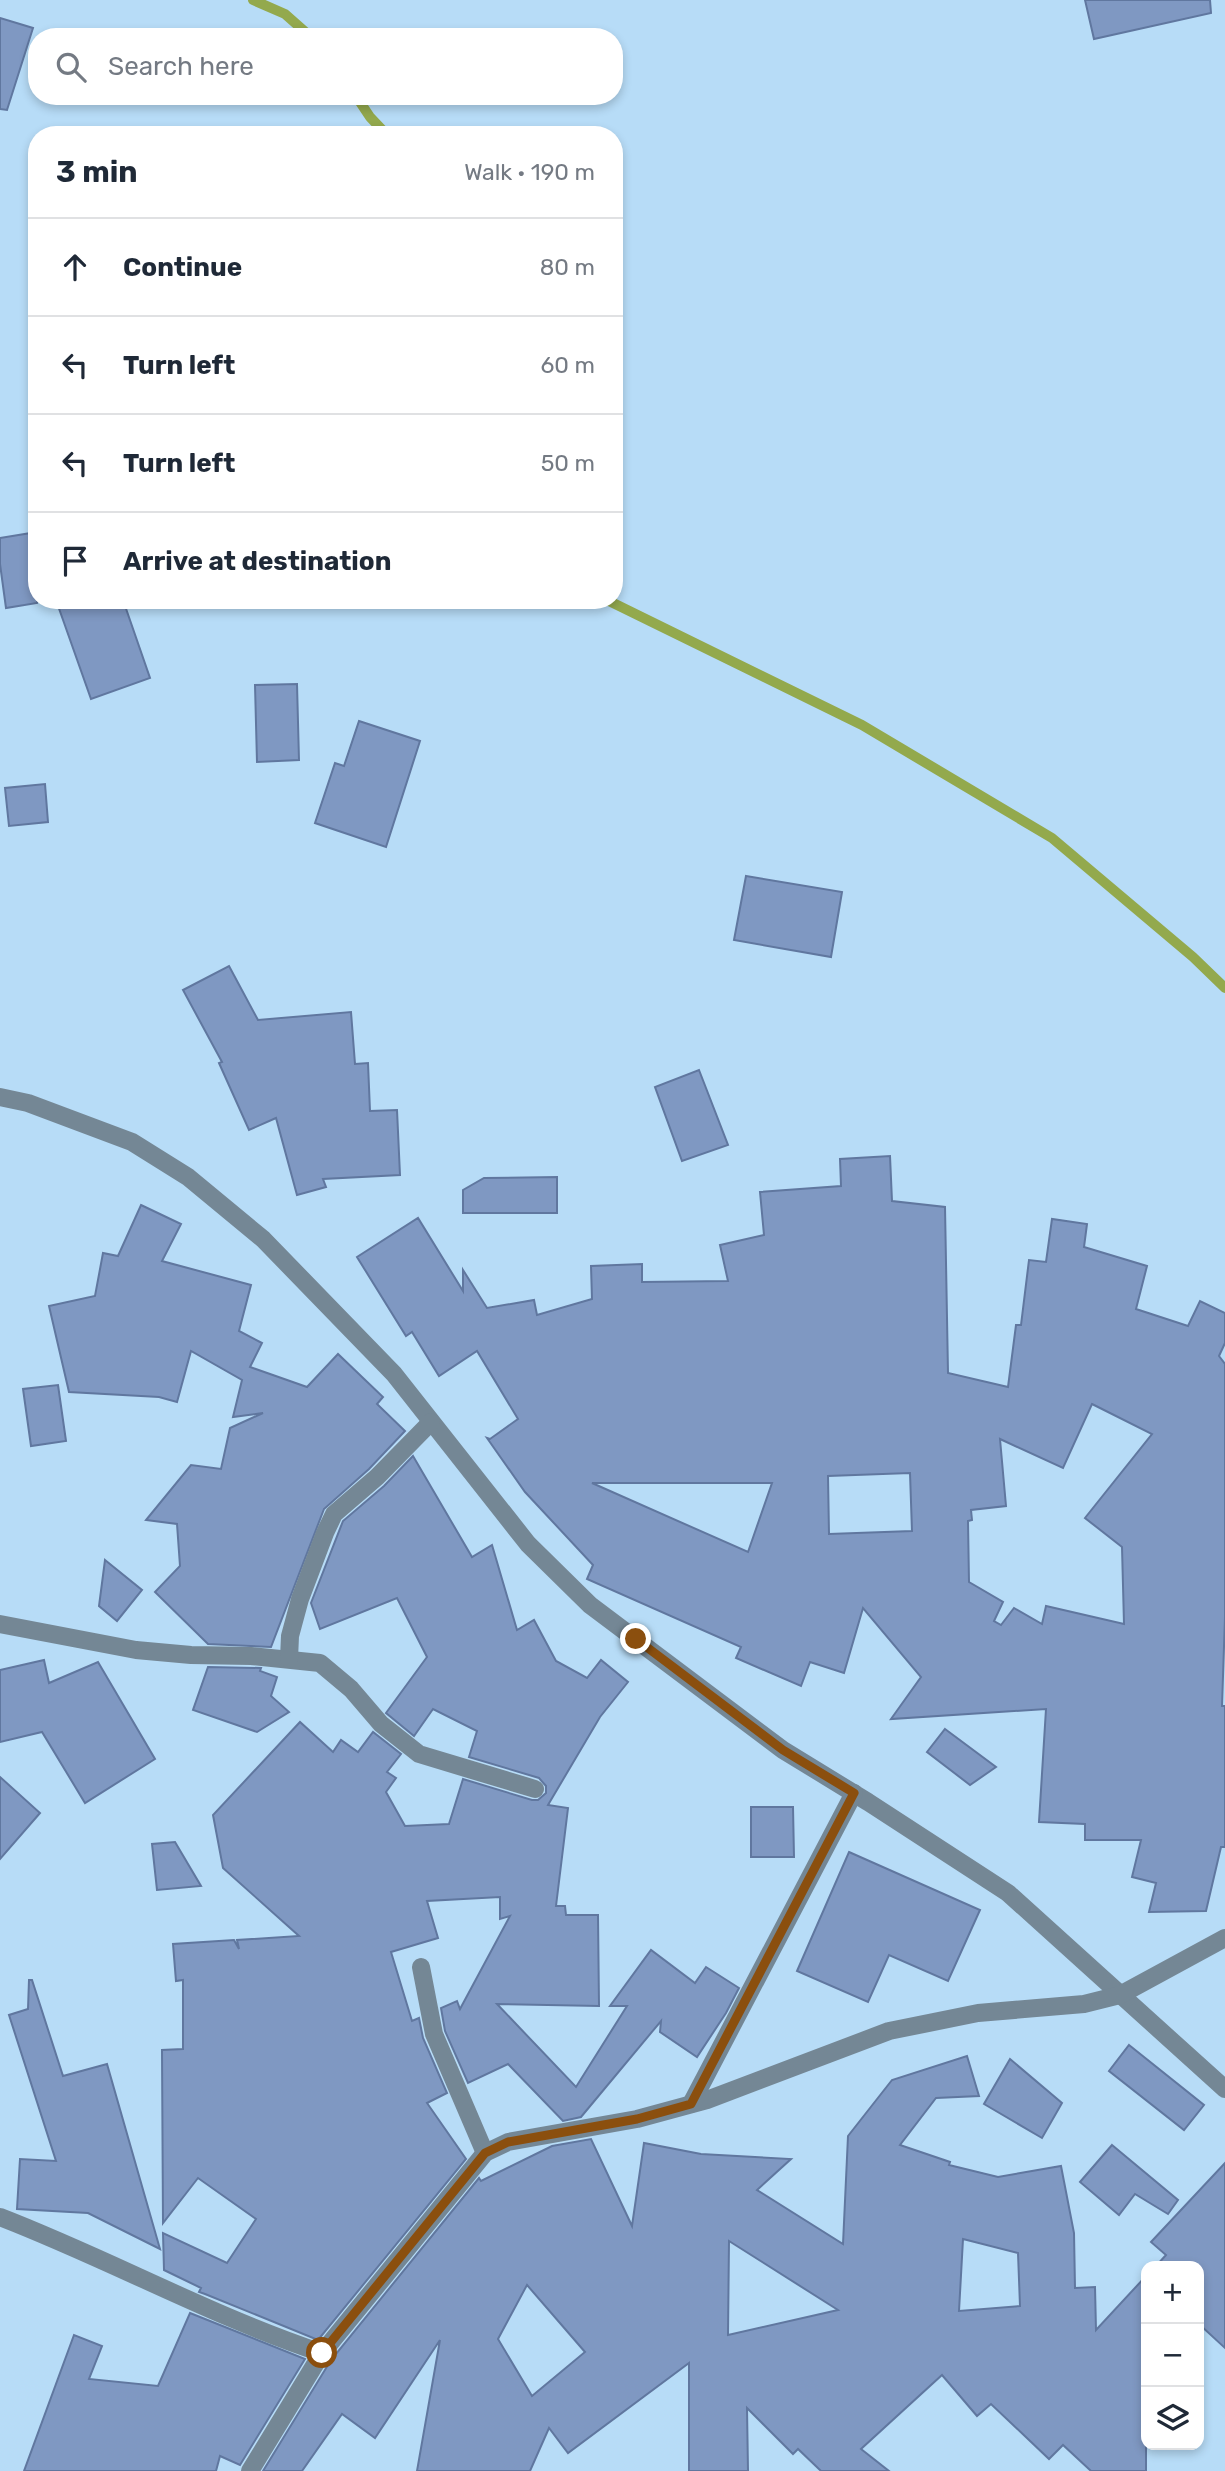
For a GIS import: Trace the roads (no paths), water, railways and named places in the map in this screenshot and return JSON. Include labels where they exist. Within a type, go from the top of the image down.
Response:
[{"type":"street","points":[[0,1097],[28,1103],[132,1142],[188,1177],[263,1239],[394,1374],[528,1544],[590,1605],[783,1750],[1008,1893],[1225,2089]]},
{"type":"street","points":[[289,1660],[290,1636],[300,1599],[334,1514],[377,1477],[431,1422]]},
{"type":"street","points":[[0,1624],[136,1650],[184,1655],[251,1656],[320,1663],[351,1689],[381,1724],[419,1754],[535,1788]]},
{"type":"street","points":[[691,2104],[854,1793]]},
{"type":"street","points":[[250,2471],[322,2353],[485,2153],[508,2142],[637,2119],[691,2104],[889,2031],[978,2014],[1084,2004],[1120,1995],[1225,1938]]},
{"type":"street","points":[[421,1967],[434,2034],[485,2153]]},
{"type":"street","points":[[0,2217],[130,2271],[171,2293],[265,2334],[322,2353]]},
{"type":"waterway","points":[[253,0],[285,14],[301,28]]},
{"type":"waterway","points":[[362,105],[378,126]]},
{"type":"waterway","points":[[623,608],[862,725],[1052,838],[1193,957],[1225,988]]}]
